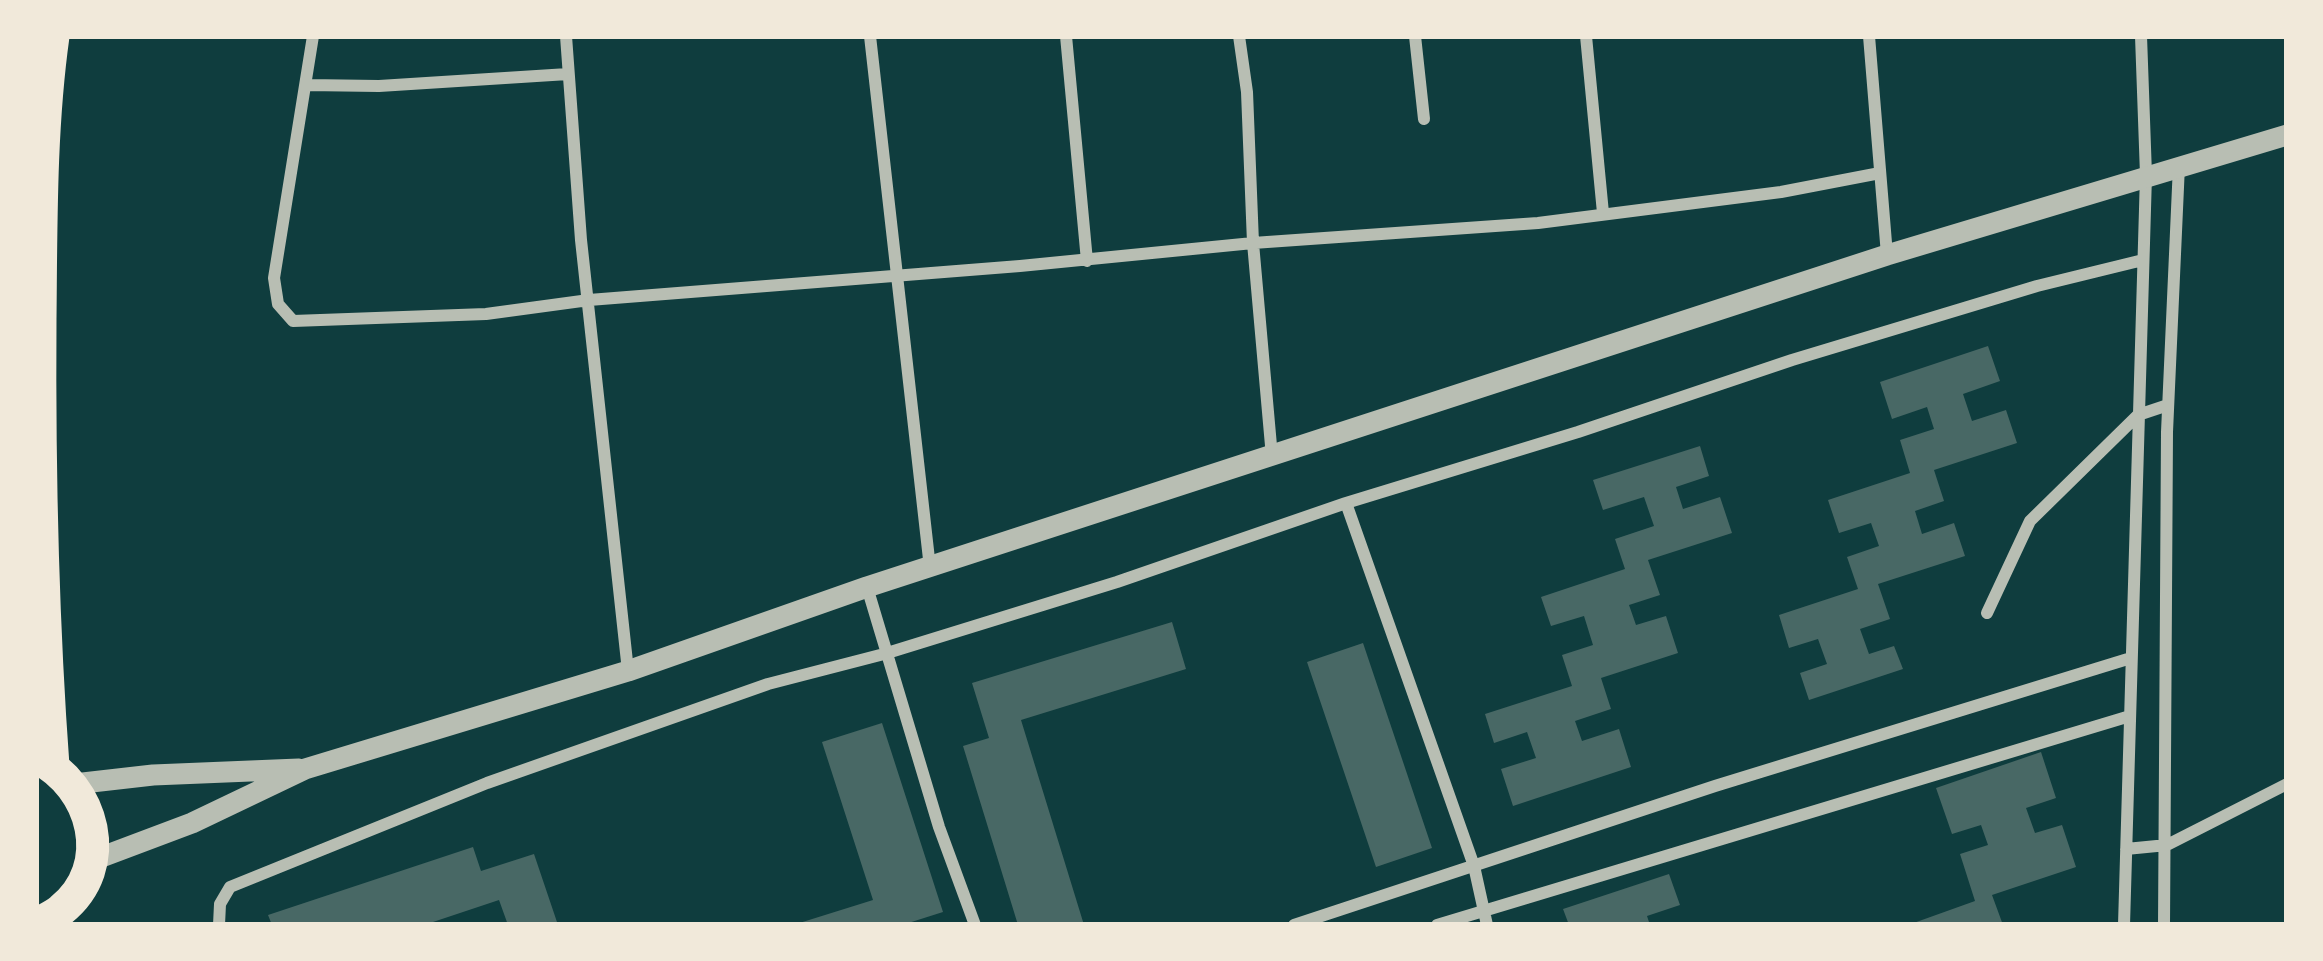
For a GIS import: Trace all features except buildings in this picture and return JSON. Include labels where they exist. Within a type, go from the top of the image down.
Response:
[{"type":"highway","points":[[53,36],[41,220],[39,480],[45,653],[54,770],[87,808],[93,834],[70,925]]},
{"type":"highway","points":[[36,925],[62,910],[86,874]]},
{"type":"street","points":[[313,36],[274,278],[278,304],[293,321],[486,314],[589,300],[1538,223],[1781,192],[1880,173]]},
{"type":"street","points":[[566,36],[628,671]]},
{"type":"street","points":[[870,36],[930,568]]},
{"type":"street","points":[[1066,36],[1087,261]]},
{"type":"street","points":[[1239,36],[1272,457]]},
{"type":"street","points":[[1415,36],[1424,119]]},
{"type":"street","points":[[1586,36],[1603,213]]},
{"type":"street","points":[[1869,36],[1886,256]]},
{"type":"street","points":[[2124,925],[2146,175],[2141,36]]},
{"type":"street","points":[[307,85],[379,86],[568,74]]},
{"type":"street","points":[[86,874],[305,769],[628,671],[867,587],[1886,256],[2287,135]]},
{"type":"street","points":[[2164,925],[2168,405],[2179,165]]},
{"type":"street","points":[[219,925],[220,904],[230,887],[350,836],[768,685],[1117,582],[1792,359],[2143,260]]},
{"type":"street","points":[[1987,613],[2030,520],[2138,415],[2168,405]]},
{"type":"street","points":[[1346,503],[1474,866],[1485,918]]},
{"type":"street","points":[[867,587],[884,654],[975,925]]},
{"type":"street","points":[[1294,925],[1715,786],[2131,658]]},
{"type":"street","points":[[1437,925],[1485,918],[2130,716]]},
{"type":"street","points":[[54,770],[153,775],[305,769]]},
{"type":"street","points":[[2126,849],[2167,845],[2287,784]]}]
